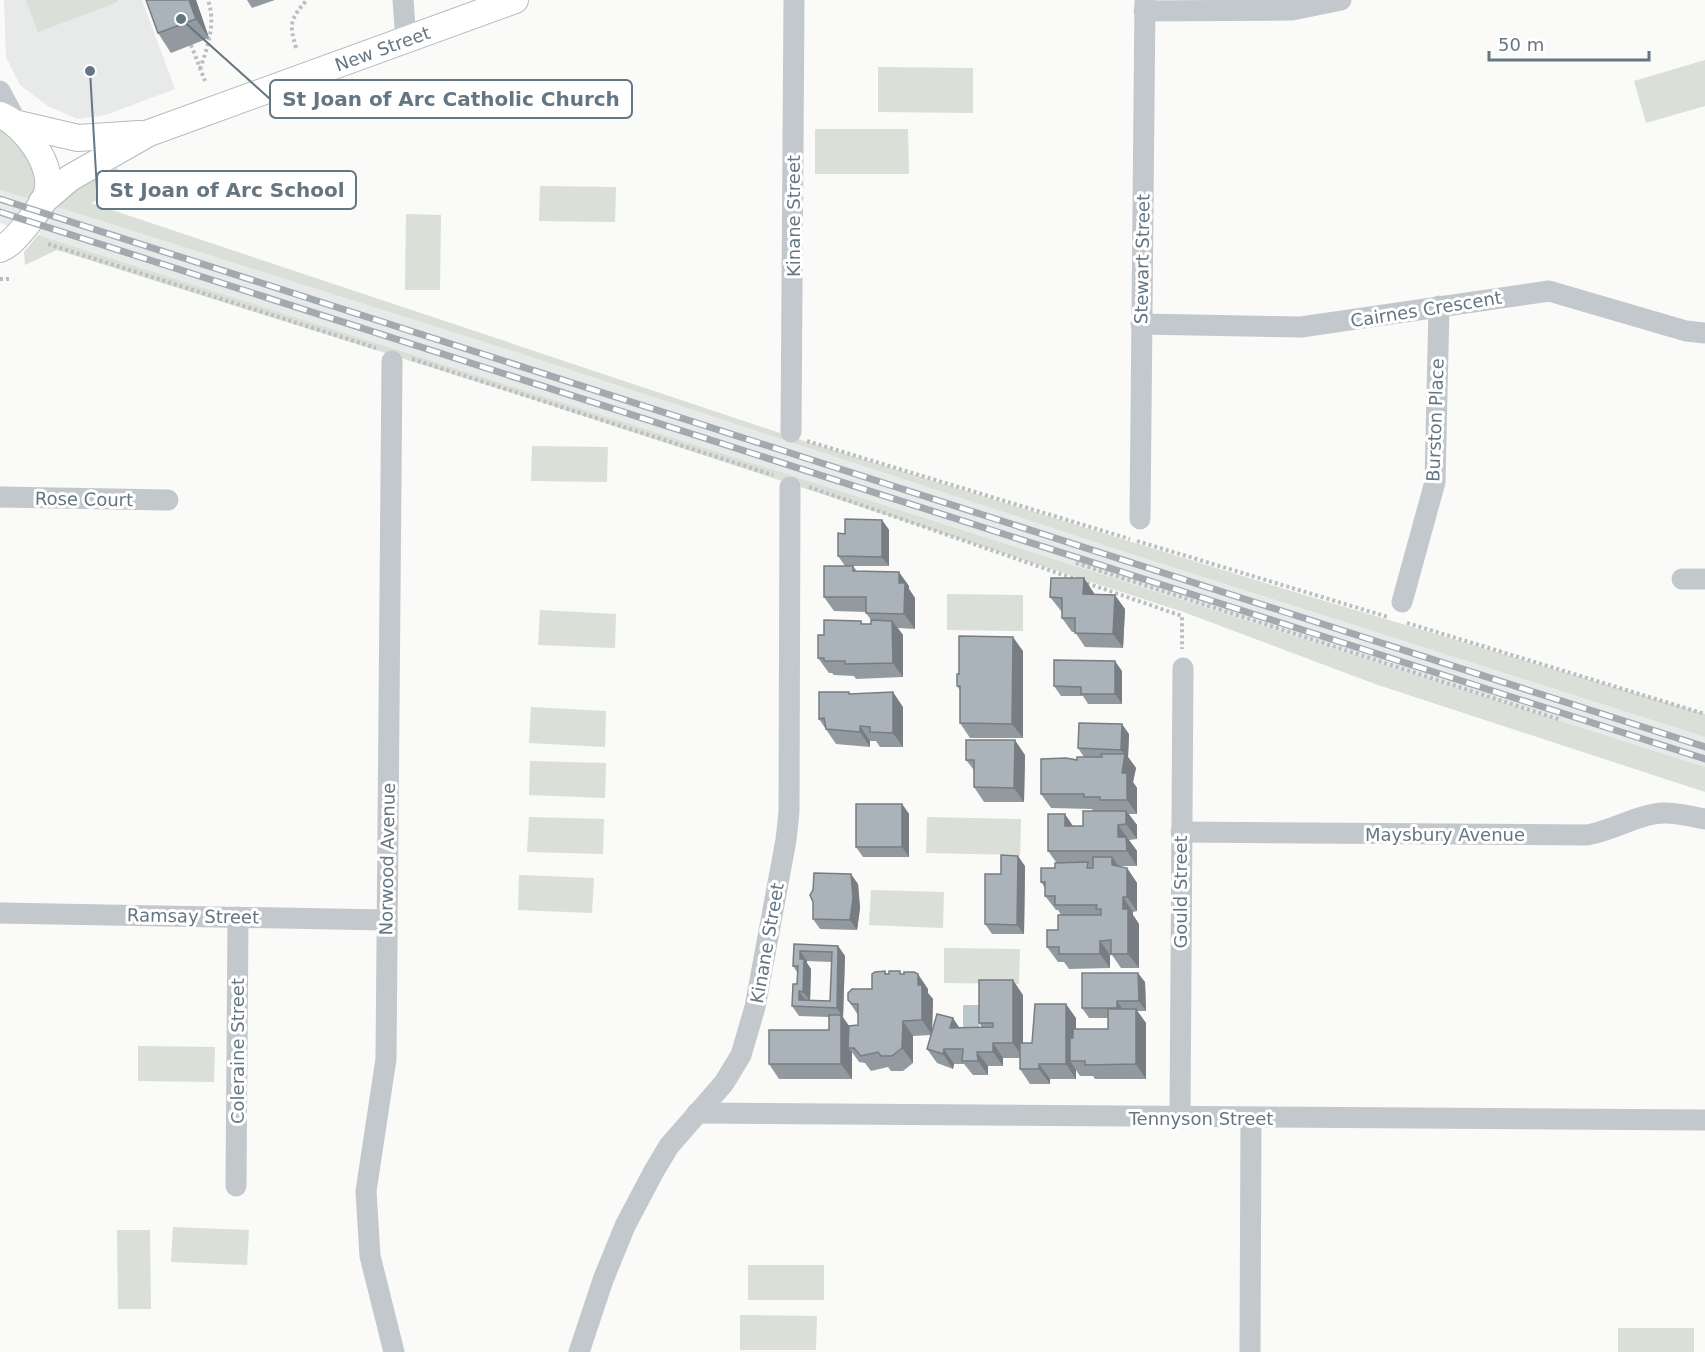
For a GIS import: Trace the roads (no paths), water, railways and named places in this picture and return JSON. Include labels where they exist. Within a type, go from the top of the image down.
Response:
[{"type":"main road","name":"New Street","points":[[8,242],[42,202],[70,177],[149,133],[514,0]]},
{"type":"main road","name":"New Street","points":[[12,121],[86,138],[149,133]]},
{"type":"main road","points":[[12,121],[39,153],[46,172],[47,191],[42,202]]},
{"type":"street","points":[[403,0],[406,40]]},
{"type":"street","name":"Kinane Street","points":[[794,0],[795,435]]},
{"type":"street","points":[[1144,6],[1292,10],[1341,0]]},
{"type":"street","name":"Stewart Street","points":[[1140,519],[1144,6]]},
{"type":"street","points":[[0,91],[12,121]]},
{"type":"street","points":[[6,272],[8,242]]},
{"type":"street","name":"Cairnes Crescent","points":[[1141,324],[1300,327],[1549,291],[1686,331],[1705,333]]},
{"type":"street","name":"Burston Place","points":[[1401,615],[1435,482],[1439,306]]},
{"type":"street","name":"Norwood Avenue","points":[[391,355],[386,1059],[368,1164],[366,1210],[370,1256],[394,1352]]},
{"type":"street","name":"Kinane Street","points":[[579,1352],[603,1280],[625,1226],[669,1146],[733,1071],[741,1056],[751,1026],[786,840],[790,794],[791,483]]},
{"type":"street","name":"Rose Court","points":[[0,497],[168,501]]},
{"type":"street","points":[[1682,579],[1705,579]]},
{"type":"street","name":"Gould Street","points":[[1180,1116],[1180,832],[1183,668]]},
{"type":"street","name":"Maysbury Avenue","points":[[1180,832],[1587,835],[1608,831],[1655,814],[1672,813],[1705,819]]},
{"type":"street","name":"Ramsay Street","points":[[0,914],[386,921]]},
{"type":"street","name":"Coleraine Street","points":[[236,1186],[238,917]]},
{"type":"street","name":"Tennyson Street","points":[[697,1113],[1705,1120]]},
{"type":"street","points":[[1250,1352],[1251,1118]]},
{"type":"railway","points":[[0,199],[1705,747]]},
{"type":"railway","points":[[0,212],[1705,759]]},
{"type":"place","name":"St Joan of Arc Catholic Church","points":[[181,19]]},
{"type":"place","name":"St Joan of Arc School","points":[[90,71]]}]
